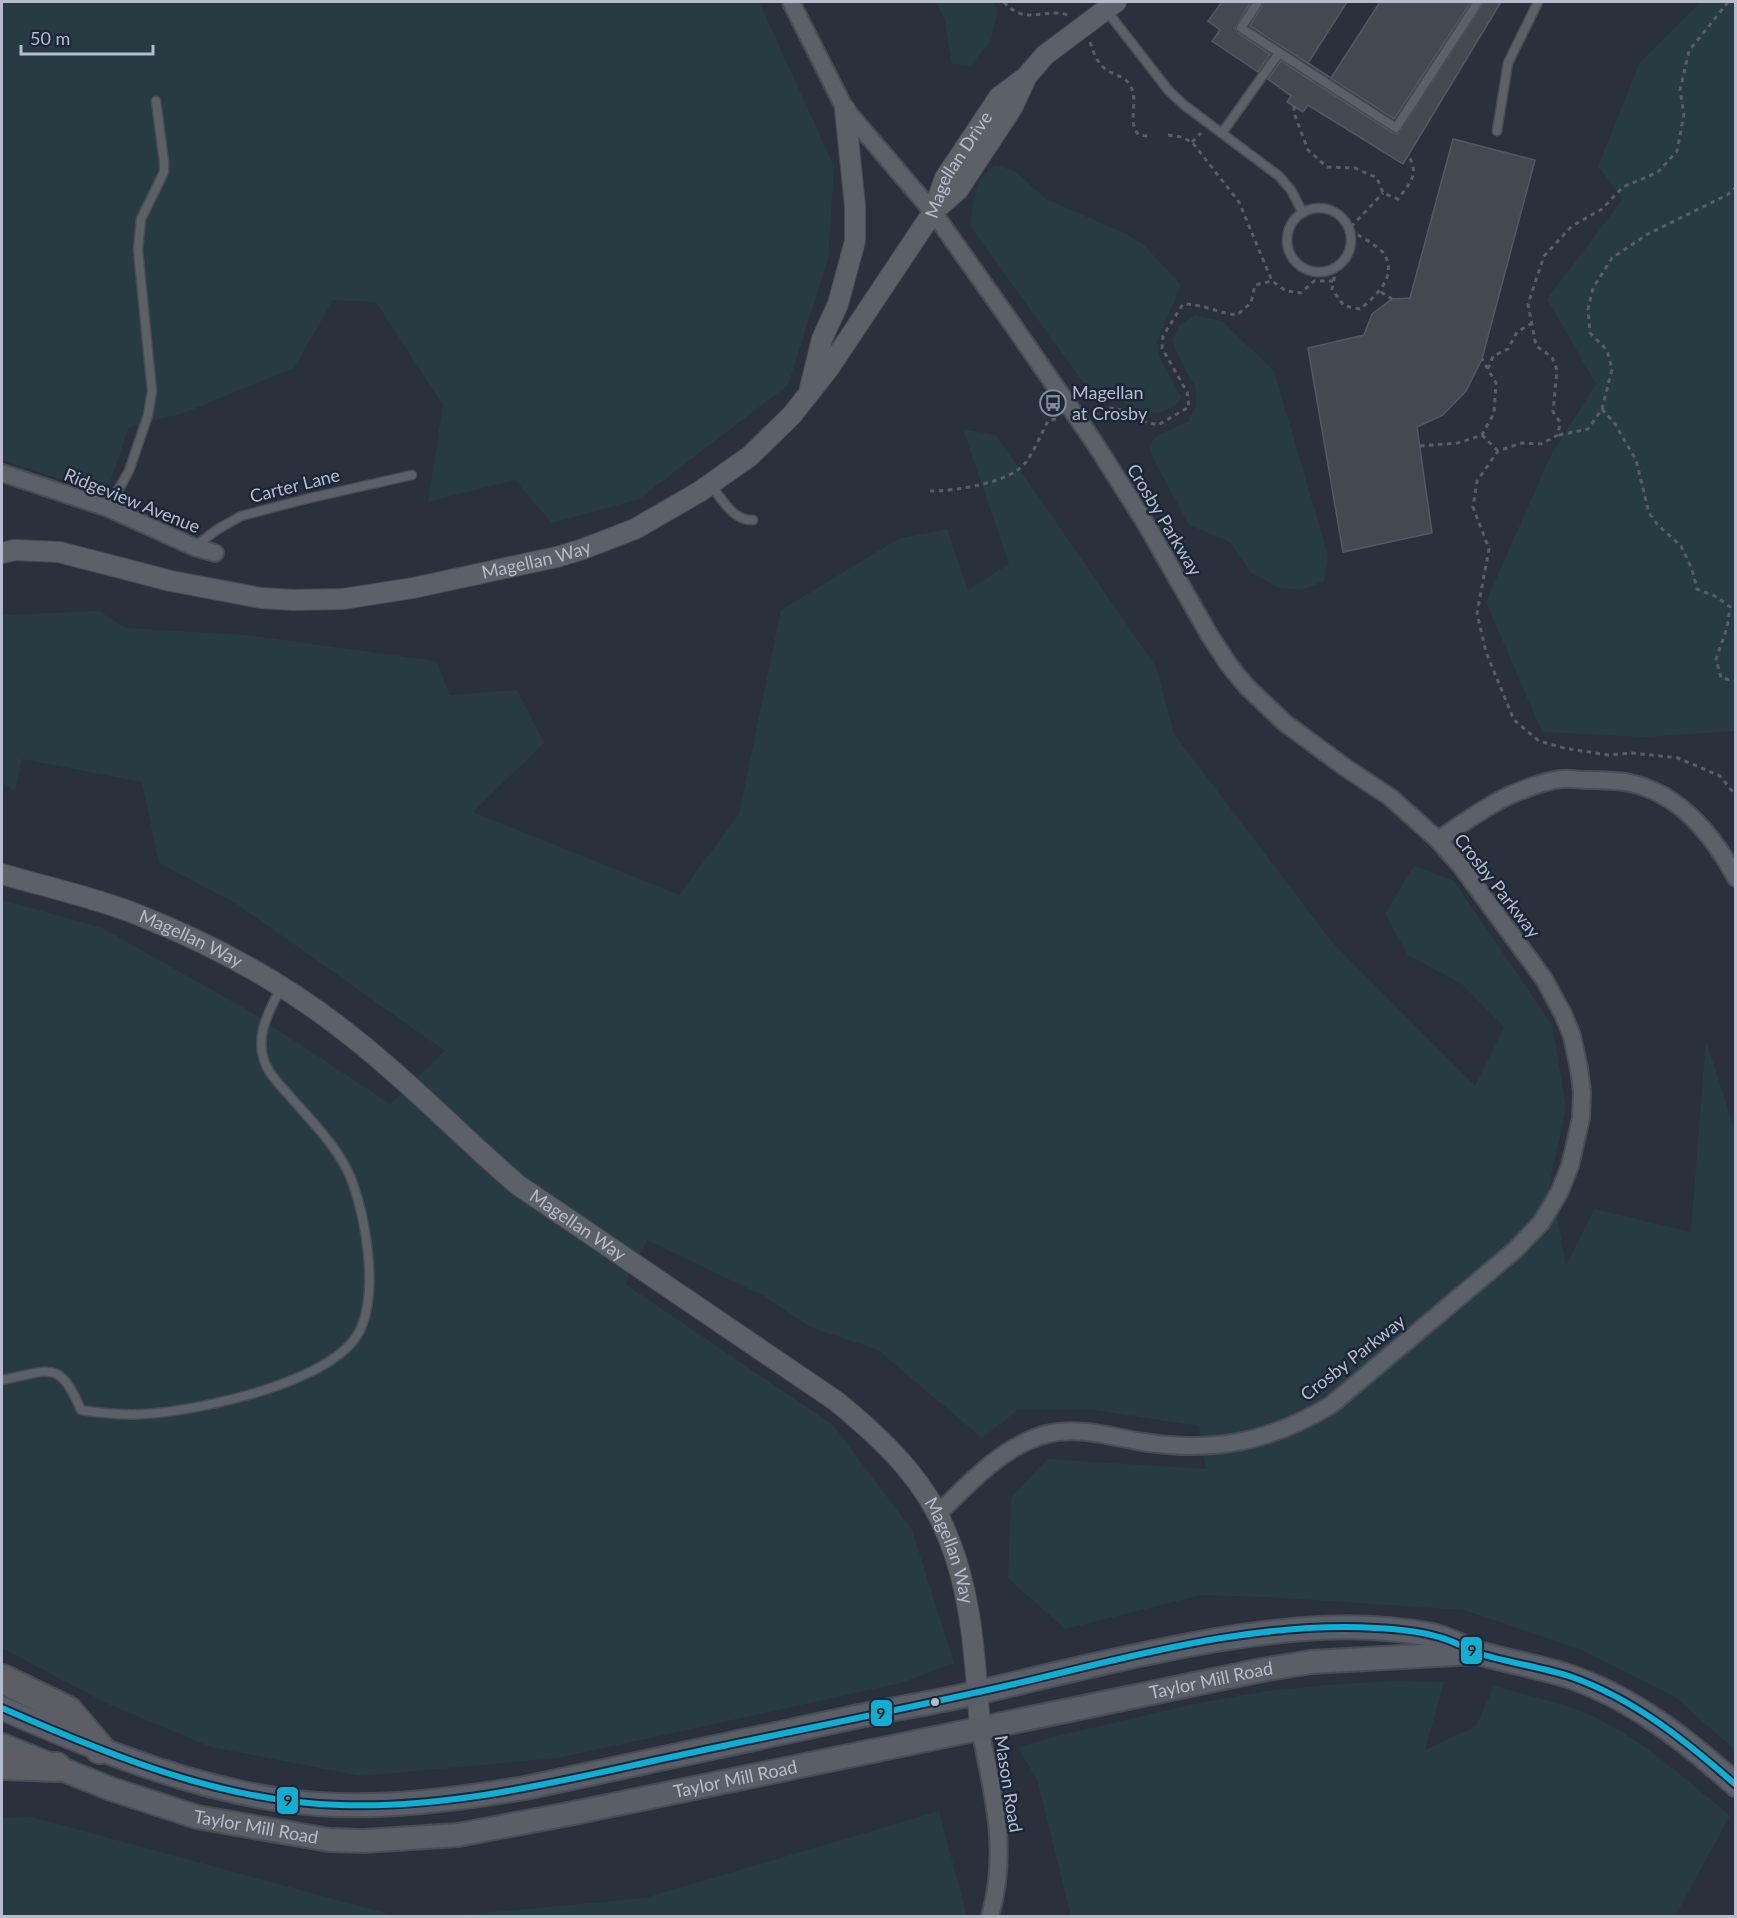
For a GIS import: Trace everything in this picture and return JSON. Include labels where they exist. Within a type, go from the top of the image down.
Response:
[{"type":"highway","points":[[2,1679],[68,1711],[100,1749]]},
{"type":"highway","points":[[2,1765],[56,1767]]},
{"type":"main road","name":"Taylor Mill Road","points":[[2,1708],[100,1749],[161,1770],[241,1792],[280,1800],[320,1804],[413,1803],[465,1798],[525,1788],[977,1693],[1111,1660],[1279,1630],[1332,1626],[1371,1627],[1435,1635],[1478,1653],[1531,1665],[1575,1679],[1632,1705],[1704,1756],[1736,1785]]},
{"type":"main road","name":"Taylor Mill Road","points":[[2,1745],[111,1789],[196,1816],[329,1840],[458,1835],[1311,1662],[1478,1653]]},
{"type":"street","name":"Crosby Parkway","points":[[791,2],[845,109],[933,212],[1081,424],[1146,524],[1210,636],[1247,687],[1285,723],[1390,797],[1438,840],[1461,866],[1544,979],[1572,1036],[1582,1092],[1581,1118],[1570,1166],[1559,1193],[1541,1223],[1515,1250],[1331,1405],[1304,1422],[1274,1434],[1222,1445],[1191,1447],[1143,1442],[1090,1432],[1048,1433],[1024,1442],[995,1461],[938,1514]]},
{"type":"street","name":"Magellan Drive","points":[[933,212],[958,190],[1012,108],[1026,77],[1045,56],[1111,6]]},
{"type":"street","points":[[808,396],[822,339],[838,304],[855,241],[855,206],[845,109]]},
{"type":"street","name":"Magellan Way","points":[[2,553],[15,550],[59,552],[171,581],[261,598],[293,600],[365,597],[487,573],[583,549],[635,529],[669,510],[750,456],[776,432],[829,368],[933,212]]},
{"type":"street","name":"Ridgeview Avenue","points":[[2,473],[108,508],[194,547],[214,553]]},
{"type":"street","points":[[1438,840],[1508,796],[1536,786],[1561,779],[1631,783],[1656,793],[1682,808],[1717,846],[1736,878]]},
{"type":"street","name":"Magellan Way","points":[[2,874],[135,913],[200,941],[281,987],[355,1039],[518,1185],[836,1401],[867,1426],[917,1482],[938,1514],[951,1544],[971,1625],[980,1729]]},
{"type":"street","name":"Mason Road","points":[[980,1729],[998,1824],[999,1876],[990,1917]]},
{"type":"lane","points":[[1258,2],[1241,28],[1396,129],[1478,2]]},
{"type":"lane","points":[[1497,131],[1508,63],[1538,2]]},
{"type":"lane","points":[[1111,6],[1169,91],[1184,105],[1279,176],[1291,190],[1303,213]]},
{"type":"lane","points":[[1222,133],[1279,53]]},
{"type":"lane","points":[[108,508],[129,471],[148,415],[152,391],[138,250],[141,219],[164,172],[156,101]]},
{"type":"lane","points":[[1311,209],[1329,210],[1338,214],[1349,229],[1351,240],[1349,251],[1336,268],[1326,272],[1306,270],[1292,257],[1287,237],[1290,228],[1303,213],[1311,209]]},
{"type":"lane","name":"Carter Lane","points":[[194,547],[218,529],[241,516],[412,475]]},
{"type":"lane","points":[[710,484],[730,511],[744,521],[753,520]]},
{"type":"lane","points":[[2,1380],[50,1371],[62,1376],[72,1389],[81,1410],[116,1415],[158,1413],[209,1405],[273,1388],[311,1373],[352,1342],[361,1329],[366,1313],[369,1272],[365,1230],[352,1181],[340,1158],[272,1076],[264,1062],[261,1034],[281,987]]},
{"type":"path","points":[[1004,2],[1017,12],[1033,16],[1062,13],[1068,15]]},
{"type":"path","points":[[1558,435],[1560,422],[1553,412],[1557,370],[1552,357],[1536,346],[1528,304],[1544,256],[1572,226],[1602,209],[1623,187],[1658,172],[1677,151],[1684,114],[1680,90],[1689,51],[1728,2]]},
{"type":"path","points":[[1090,40],[1096,58],[1104,69],[1122,77],[1130,85],[1135,103],[1133,124],[1135,131],[1139,135],[1148,136]]},
{"type":"path","points":[[1294,106],[1294,113],[1308,150],[1327,167],[1355,168],[1377,178],[1383,194]]},
{"type":"path","points":[[1192,142],[1202,133]]},
{"type":"path","points":[[1168,135],[1181,136],[1192,142],[1239,202],[1272,281],[1286,291],[1301,293],[1314,281],[1333,281]]},
{"type":"path","points":[[1383,194],[1398,199],[1412,181],[1414,165],[1408,155]]},
{"type":"path","points":[[1736,187],[1727,195],[1646,235],[1611,258],[1593,288],[1588,309],[1590,333],[1607,350],[1612,369],[1602,409],[1588,429],[1558,435],[1541,444],[1521,443],[1498,451],[1478,481],[1473,507],[1489,549],[1477,613],[1486,652],[1514,720],[1539,741],[1608,755],[1632,753],[1678,758],[1720,776],[1736,795]]},
{"type":"path","points":[[1336,268],[1332,289],[1344,306],[1360,309],[1381,292],[1389,268],[1384,253],[1349,229],[1383,194]]},
{"type":"path","points":[[930,491],[951,491],[1006,477],[1025,464],[1048,421],[1060,417],[1081,424],[1105,407],[1126,411],[1143,421],[1158,425],[1189,407],[1187,392],[1162,348],[1163,336],[1183,304],[1198,304],[1224,314],[1237,315],[1251,303],[1255,285],[1272,281]]},
{"type":"path","points":[[1381,292],[1392,299]]},
{"type":"path","points":[[1488,369],[1493,356],[1508,349],[1517,332],[1532,323]]},
{"type":"path","points":[[1420,446],[1458,443],[1482,435],[1494,413],[1496,383],[1482,359]]},
{"type":"path","points":[[1602,409],[1616,424],[1635,460],[1649,513],[1657,524],[1681,546],[1692,569],[1697,588],[1717,597],[1730,607],[1727,628],[1716,658],[1721,678],[1736,681]]},
{"type":"path","points":[[1482,435],[1498,451]]},
{"type":"path","points":[[1727,786],[1736,787]]},
{"type":"shaded area","points":[[2,2],[759,2],[834,166],[828,259],[788,385],[639,499],[552,523],[515,480],[428,502],[443,405],[376,302],[333,300],[294,368],[184,413],[129,427],[106,494],[2,460]]},
{"type":"shaded area","points":[[936,2],[993,2],[998,11],[991,40],[971,65],[952,64],[944,18]]},
{"type":"shaded area","points":[[1701,2],[1736,2],[1735,731],[1645,737],[1542,732],[1486,602],[1550,457],[1596,384],[1547,299],[1623,199],[1598,166],[1640,62]]},
{"type":"shaded area","points":[[994,165],[1015,171],[1046,199],[1126,234],[1144,245],[1181,285],[1157,342],[1159,356],[1181,397],[1174,406],[1154,413],[1115,400],[1096,400],[970,226],[973,203],[980,179]]},
{"type":"shaded area","points":[[1195,315],[1222,321],[1274,371],[1328,555],[1324,581],[1302,590],[1277,587],[1250,572],[1230,542],[1189,525],[1155,462],[1149,446],[1157,435],[1188,422],[1196,407],[1196,387],[1186,372],[1172,341],[1179,326]]},
{"type":"shaded area","points":[[963,429],[996,435],[1156,667],[1174,734],[1332,942],[1475,1086],[1504,1027],[1462,984],[1408,955],[1385,914],[1414,866],[1454,881],[1552,1025],[1566,1108],[1550,1180],[1566,1266],[1594,1209],[1691,1232],[1706,1040],[1736,1135],[1735,1750],[1675,1697],[1582,1650],[1464,1610],[1201,1595],[1065,1629],[1008,1578],[1011,1498],[1047,1459],[1206,1469],[1199,1426],[1094,1410],[1018,1410],[982,1438],[878,1350],[810,1327],[762,1295],[647,1240],[625,1284],[833,1425],[912,1530],[954,1663],[901,1683],[558,1758],[361,1776],[211,1747],[106,1703],[2,1648],[2,900],[102,928],[251,1012],[390,1104],[445,1051],[237,904],[159,863],[142,782],[22,759],[15,791],[2,782],[2,615],[99,611],[125,628],[246,635],[436,661],[450,695],[517,690],[544,743],[473,812],[679,895],[739,814],[781,610],[898,539],[947,529],[968,590],[1009,564]]},
{"type":"shaded area","points":[[1395,1681],[1444,1682],[1425,1750],[1476,1726],[1494,1686],[1570,1707],[1614,1727],[1654,1754],[1730,1816],[1675,1916],[1071,1916],[1037,1779],[1018,1748],[1049,1738],[1194,1704],[1267,1691]]},
{"type":"shaded area","points":[[939,1811],[967,1916],[450,1916],[645,1898]]},
{"type":"shaded area","points":[[32,1817],[396,1916],[2,1916],[2,1818]]},
{"type":"building","points":[[1222,2],[1251,2],[1235,28],[1238,33],[1270,54],[1258,72],[1212,41],[1220,30],[1208,21]]},
{"type":"building","points":[[1264,2],[1347,2],[1308,63],[1331,78],[1380,2],[1471,2],[1394,119],[1250,26]]},
{"type":"building","points":[[1484,2],[1501,2],[1403,164],[1308,105],[1303,112],[1287,102],[1291,96],[1268,79],[1281,61],[1398,134]]},
{"type":"building","points":[[1453,139],[1535,160],[1482,359],[1466,391],[1443,415],[1417,427],[1432,533],[1343,552],[1308,348],[1364,335],[1372,314],[1392,299],[1410,298]]},
{"type":"transit line","name":"9","points":[[2,1708],[125,1759],[209,1785],[296,1802],[384,1805],[473,1797],[560,1781],[943,1700],[1200,1642],[1288,1630],[1332,1627],[1376,1628],[1431,1635],[1481,1654],[1569,1676],[1592,1685],[1658,1722],[1736,1785]]},
{"type":"place","name":"Magellan at Crosby","points":[[1053,403]]}]
